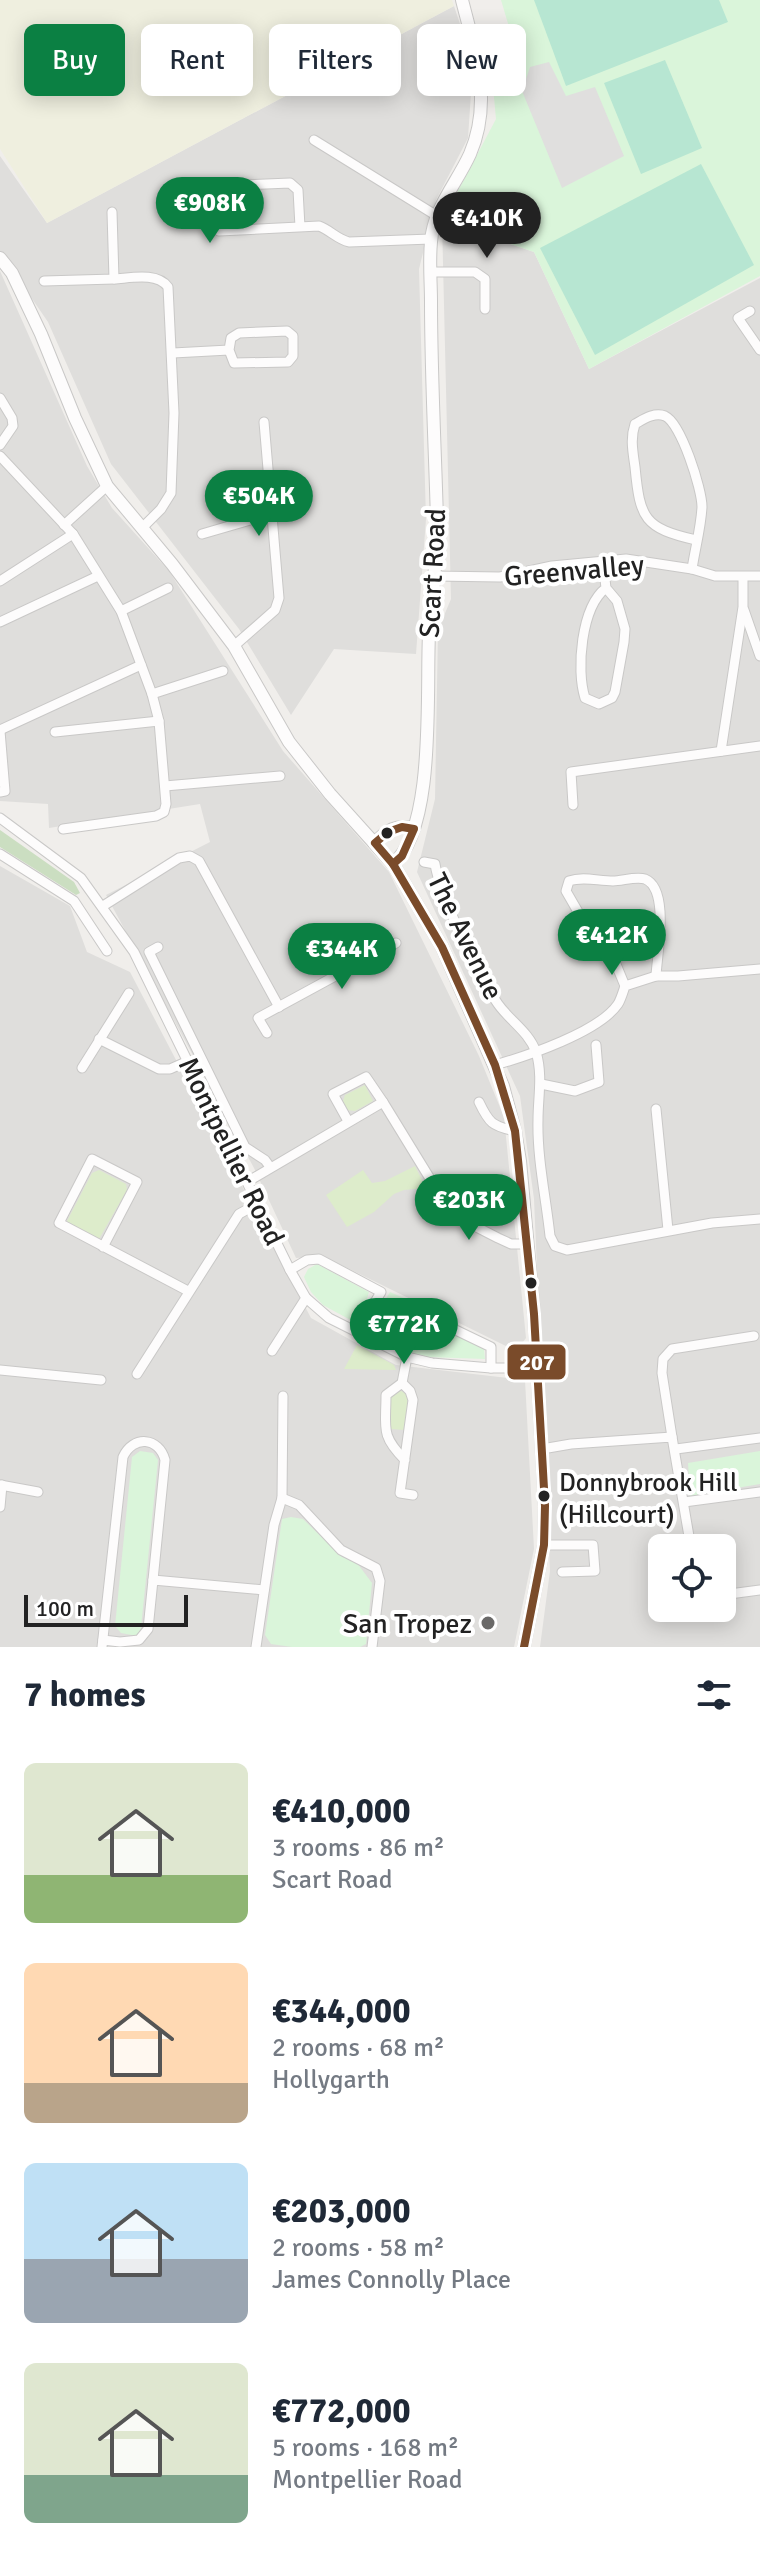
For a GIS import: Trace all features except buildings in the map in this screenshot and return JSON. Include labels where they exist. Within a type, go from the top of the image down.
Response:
[{"type":"street","name":"Scart Road","points":[[414,829],[425,768],[429,635],[437,525],[431,239],[437,216],[471,153],[479,111],[479,61],[462,0]]},
{"type":"street","points":[[314,140],[437,216]]},
{"type":"street","points":[[300,227],[298,190],[290,183],[217,186],[210,192],[210,226],[219,231],[300,227],[319,226],[329,230],[339,240],[349,242],[431,239]]},
{"type":"street","points":[[112,212],[114,279]]},
{"type":"street","points":[[0,258],[12,273],[38,328],[107,486],[234,646],[289,742],[336,801],[393,864],[442,947],[495,1065],[515,1131],[538,1368],[544,1545],[524,1647]]},
{"type":"street","points":[[431,272],[475,272],[485,279],[485,309]]},
{"type":"street","points":[[44,281],[156,278],[168,287],[174,413],[171,493],[161,509],[142,528]]},
{"type":"street","points":[[750,311],[738,318],[760,350]]},
{"type":"street","points":[[287,331],[293,336],[293,356],[288,362],[234,363],[229,350],[231,338],[239,333],[287,331]]},
{"type":"street","points":[[173,353],[229,350]]},
{"type":"street","points":[[0,398],[12,418],[13,426],[0,445]]},
{"type":"street","points":[[692,569],[702,508],[700,494],[675,425],[664,416],[651,415],[635,424],[631,436],[639,503],[652,524],[665,533],[696,540]]},
{"type":"street","points":[[234,646],[275,610],[279,598],[264,422]]},
{"type":"street","points":[[2,461],[73,534],[121,611],[159,721],[166,804],[164,812],[156,816],[63,829]]},
{"type":"street","points":[[64,525],[107,486]]},
{"type":"street","points":[[202,534],[274,513]]},
{"type":"street","points":[[0,581],[73,534]]},
{"type":"street","name":"Greenvalley","points":[[434,576],[500,577],[552,566],[626,559],[692,569],[715,576],[760,576]]},
{"type":"street","points":[[603,562],[606,588],[617,601],[625,629],[615,692],[607,702],[599,704],[585,698],[580,658],[595,600],[606,588]]},
{"type":"street","points":[[0,622],[98,576]]},
{"type":"street","points":[[721,751],[743,607],[743,577]]},
{"type":"street","points":[[121,611],[168,588]]},
{"type":"street","points":[[743,607],[760,656]]},
{"type":"street","points":[[0,792],[5,791],[0,730],[141,665]]},
{"type":"street","points":[[152,694],[223,671]]},
{"type":"street","points":[[55,732],[159,721]]},
{"type":"street","points":[[573,805],[571,772],[760,746]]},
{"type":"street","points":[[165,786],[280,776]]},
{"type":"street","name":"Montpellier Road","points":[[0,818],[81,878],[134,952],[306,1298],[329,1318],[407,1357],[432,1363],[491,1368],[538,1368]]},
{"type":"street","points":[[375,843],[392,828],[402,826],[414,829],[402,856],[393,864]]},
{"type":"street","points":[[0,854],[74,901],[107,951]]},
{"type":"street","points":[[103,906],[179,858],[190,856],[199,861],[279,1007]]},
{"type":"street","name":"The Avenue","points":[[424,862],[435,864],[444,894],[490,991],[536,1051]]},
{"type":"street","points":[[495,1065],[553,1046],[608,1015],[618,1003],[625,986],[613,957],[592,936],[566,891],[569,881],[645,879],[651,885],[659,897],[656,976]]},
{"type":"street","points":[[267,1033],[258,1018],[396,943]]},
{"type":"street","points":[[158,947],[149,952],[245,1147],[270,1167]]},
{"type":"street","points":[[625,986],[656,976],[760,969]]},
{"type":"street","points":[[82,1068],[129,993]]},
{"type":"street","points":[[99,1039],[159,1069],[170,1069],[188,1061]]},
{"type":"street","points":[[541,1084],[575,1091],[599,1082],[596,1045]]},
{"type":"street","points":[[536,1051],[541,1084],[538,1120],[550,1236],[555,1246],[567,1250],[668,1230],[760,1219]]},
{"type":"street","points":[[348,1121],[333,1094],[366,1077],[429,1177]]},
{"type":"street","points":[[247,1182],[383,1102]]},
{"type":"street","points":[[479,1102],[489,1122],[496,1127],[515,1131]]},
{"type":"street","points":[[656,1109],[668,1230]]},
{"type":"street","points":[[103,1247],[137,1182],[92,1159],[59,1223],[103,1247],[188,1291]]},
{"type":"street","points":[[420,1198],[511,1244],[528,1244]]},
{"type":"street","points":[[137,1374],[239,1214],[257,1204]]},
{"type":"street","points":[[290,1270],[307,1260],[319,1259],[381,1292],[372,1307]]},
{"type":"street","points":[[272,1351],[306,1298]]},
{"type":"street","points":[[405,1321],[412,1309],[491,1347],[491,1368]]},
{"type":"street","points":[[689,1534],[662,1373],[663,1359],[672,1349],[754,1336]]},
{"type":"street","points":[[405,1460],[385,1435],[386,1395],[402,1383],[407,1357]]},
{"type":"street","points":[[0,1370],[101,1380]]},
{"type":"street","points":[[402,1383],[413,1400],[400,1493],[413,1495]]},
{"type":"street","points":[[256,1647],[274,1525],[282,1498],[283,1396]]},
{"type":"street","points":[[542,1449],[672,1437]]},
{"type":"street","points":[[676,1449],[760,1438]]},
{"type":"street","points":[[138,1441],[160,1447],[165,1460],[153,1580],[148,1629],[139,1640],[103,1643],[123,1457],[127,1449],[138,1441]]},
{"type":"street","points":[[0,1507],[1,1485],[38,1492]]},
{"type":"street","points":[[684,1502],[760,1492]]},
{"type":"street","points":[[282,1498],[299,1505],[341,1550],[376,1568],[380,1581],[372,1647]]},
{"type":"street","points":[[544,1545],[593,1545],[595,1571],[562,1572]]},
{"type":"street","points":[[153,1580],[264,1590]]},
{"type":"street","points":[[736,1593],[760,1590]]},
{"type":"shaded area","points":[[454,6],[460,24],[420,24]]},
{"type":"shaded area","points":[[417,26],[417,96],[471,96],[468,138],[436,200],[419,269],[426,519],[416,654],[334,649],[291,715],[239,629],[111,464],[48,322],[0,252],[0,156],[47,223],[285,96],[401,96],[401,34]]},
{"type":"shaded area","points":[[549,62],[566,96],[595,87],[624,156],[562,188],[524,96],[530,67]]},
{"type":"shaded area","points":[[442,221],[534,252],[589,369],[760,278],[760,1647],[540,1647],[550,1571],[534,1199],[520,1096],[417,872],[435,799],[438,630],[451,599]]},
{"type":"shaded area","points":[[0,271],[87,466],[112,508],[169,571],[283,751],[389,872],[479,1056],[504,1117],[526,1338],[516,1351],[323,1256],[296,1258],[254,1168],[106,895],[210,842],[200,804],[49,828],[48,804],[0,801]]},
{"type":"shaded area","points":[[0,866],[70,906],[87,952],[130,972],[311,1318],[396,1365],[525,1380],[534,1549],[514,1647],[0,1647]]},
{"type":"green space","points":[[0,0],[452,0],[454,6],[401,34],[401,24],[269,24],[269,96],[285,96],[47,223],[0,149]]},
{"type":"green space","points":[[501,0],[760,0],[760,276],[589,369],[534,252],[442,221],[496,119],[494,96],[526,96],[526,24],[508,24]]},
{"type":"green space","points":[[534,0],[719,0],[728,22],[566,86]]},
{"type":"green space","points":[[665,60],[702,148],[641,174],[604,83]]},
{"type":"green space","points":[[701,164],[754,265],[595,355],[540,248]]},
{"type":"green space","points":[[0,830],[74,882],[80,893],[76,895],[0,847]]},
{"type":"green space","points":[[365,1085],[373,1101],[355,1111],[347,1110],[342,1104],[345,1095]]},
{"type":"green space","points":[[415,1166],[426,1188],[394,1194],[374,1212],[347,1227],[326,1195],[363,1170],[372,1183],[385,1181]]},
{"type":"green space","points":[[99,1170],[126,1184],[127,1190],[99,1239],[94,1239],[68,1225],[67,1221],[92,1173]]},
{"type":"green space","points":[[317,1264],[369,1292],[366,1302],[380,1309],[390,1292],[408,1300],[396,1317],[408,1324],[416,1316],[484,1348],[485,1359],[428,1357],[409,1352],[323,1305],[311,1292],[304,1277],[308,1269]]},
{"type":"green space","points":[[357,1345],[394,1365],[396,1370],[344,1369]]},
{"type":"green space","points":[[401,1391],[408,1397],[405,1430],[390,1429],[391,1397]]},
{"type":"green space","points":[[140,1451],[153,1453],[158,1460],[141,1628],[137,1636],[121,1633],[115,1626],[132,1457]]},
{"type":"green space","points":[[760,1451],[760,1484],[690,1496],[688,1463]]},
{"type":"green space","points":[[282,1519],[303,1519],[342,1557],[357,1563],[372,1583],[366,1644],[360,1647],[292,1647],[271,1644],[265,1635]]},
{"type":"transit line","name":"207","points":[[402,827],[414,829],[402,856],[393,864],[375,843],[388,832],[402,827]]},
{"type":"transit line","name":"207","points":[[393,864],[442,947],[495,1065],[515,1131],[534,1314],[545,1506],[544,1545],[524,1647]]},
{"type":"place","name":"Donnybrook Hill (Hillcourt)","points":[[544,1496]]},
{"type":"place","name":"San Tropez","points":[[488,1623]]}]
